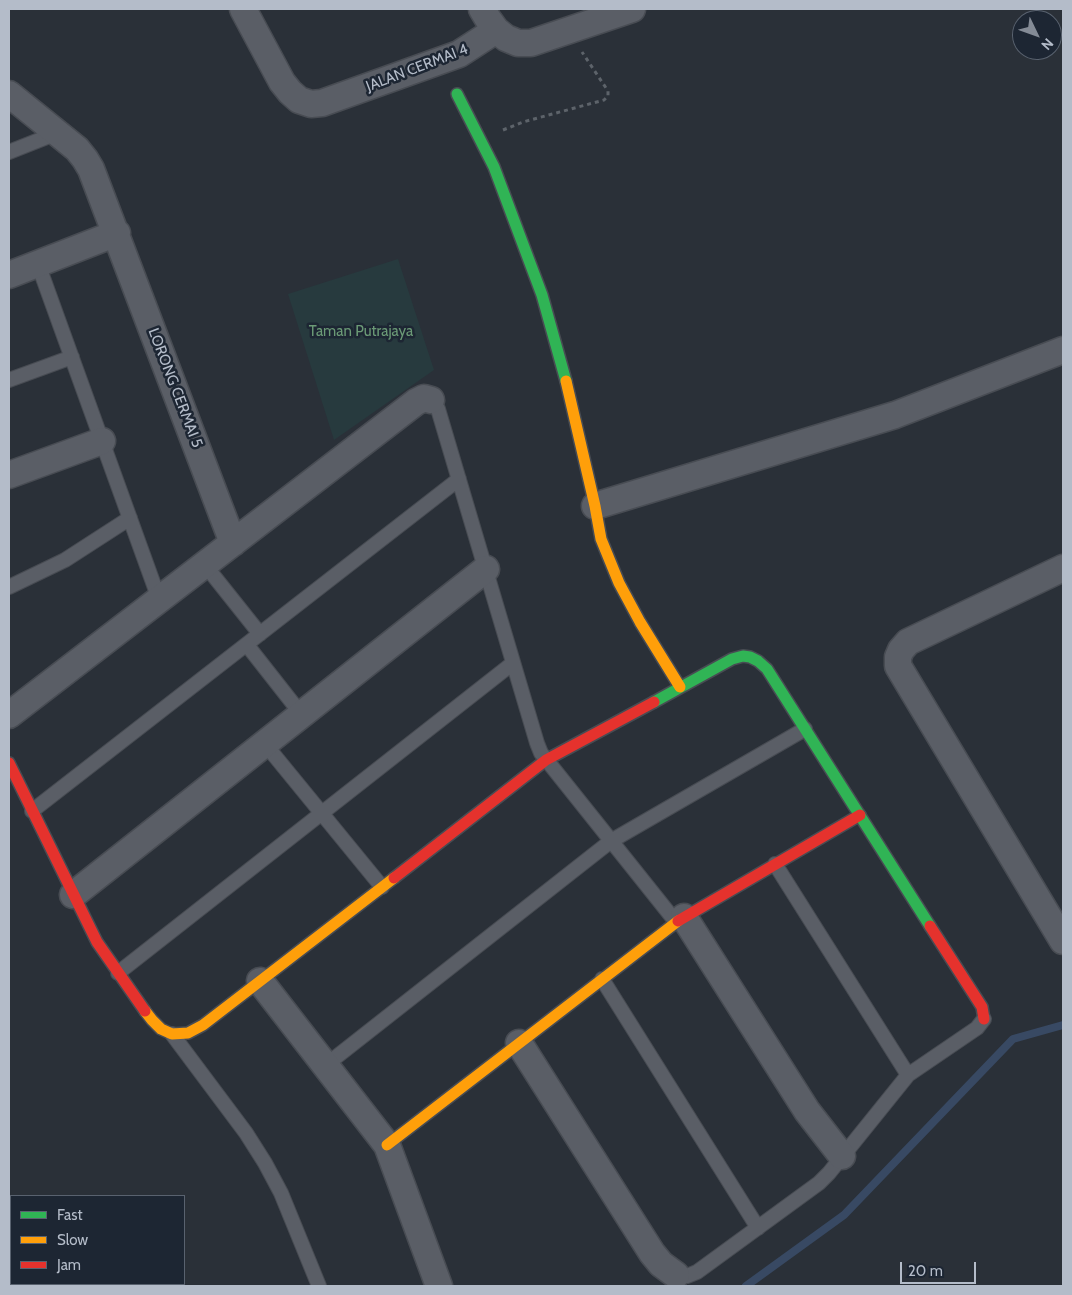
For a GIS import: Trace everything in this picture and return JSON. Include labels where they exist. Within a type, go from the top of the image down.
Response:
[{"type":"street","name":"JALAN CERMAI 4","points":[[243,9],[282,82],[299,100],[311,104],[322,103],[459,54],[489,20],[506,38],[518,43],[531,43],[632,9]]},
{"type":"street","name":"LORONG CERMAI 5","points":[[9,94],[76,149],[91,169],[117,233],[233,542]]},
{"type":"street","points":[[457,94],[494,167],[542,295],[561,361],[595,506],[600,539],[619,583],[640,622],[680,687]]},
{"type":"street","points":[[9,276],[117,233]]},
{"type":"street","points":[[595,506],[894,414],[1063,350]]},
{"type":"street","points":[[9,715],[416,402],[424,398],[431,400]]},
{"type":"street","points":[[9,476],[102,441]]},
{"type":"street","points":[[1063,568],[908,642],[898,657],[898,666],[1063,941]]},
{"type":"street","points":[[73,895],[486,569]]},
{"type":"street","points":[[9,763],[97,942],[152,1020],[162,1029],[172,1034],[188,1033],[203,1025],[546,760],[732,659],[743,656],[750,657],[767,669],[982,1007],[984,1018]]},
{"type":"street","points":[[387,1144],[680,919],[860,815]]},
{"type":"street","points":[[680,919],[807,1111],[842,1156]]},
{"type":"street","points":[[260,981],[387,1144],[439,1286]]},
{"type":"street","points":[[518,1043],[652,1253],[661,1264],[676,1275]]},
{"type":"lane","points":[[9,152],[57,133]]},
{"type":"lane","points":[[38,264],[159,599]]},
{"type":"lane","points":[[9,380],[72,357]]},
{"type":"lane","points":[[431,400],[438,409],[541,753],[611,841],[680,919]]},
{"type":"lane","points":[[32,811],[459,479]]},
{"type":"lane","points":[[9,587],[66,560],[130,518]]},
{"type":"lane","points":[[204,564],[260,634]]},
{"type":"lane","points":[[247,645],[302,714]]},
{"type":"lane","points":[[118,973],[513,663]]},
{"type":"lane","points":[[326,1066],[611,841],[805,729]]},
{"type":"lane","points":[[265,744],[382,887]]},
{"type":"lane","points":[[775,864],[908,1075]]},
{"type":"lane","points":[[602,979],[758,1228]]},
{"type":"lane","points":[[676,1275],[687,1276],[697,1272],[819,1183],[908,1075],[977,1028],[984,1018]]},
{"type":"lane","points":[[172,1034],[246,1133],[265,1164],[280,1193],[319,1286]]},
{"type":"path","points":[[480,140],[523,122],[604,100],[608,96],[608,91],[567,31]]},
{"type":"green space","name":"Taman Putrajaya","points":[[398,259],[434,370],[334,440],[288,294]]},
{"type":"waterway","points":[[746,1286],[844,1215],[1013,1039],[1063,1025]]},
{"type":"traffic: fast","points":[[457,94],[494,167],[542,295],[566,381]]},
{"type":"traffic: fast","points":[[654,702],[732,659],[743,656],[758,661],[767,669],[930,926]]},
{"type":"traffic: slow","points":[[566,381],[601,539],[619,583],[640,622],[680,687]]},
{"type":"traffic: slow","points":[[145,1011],[161,1029],[172,1034],[188,1033],[203,1025],[394,878]]},
{"type":"traffic: slow","points":[[387,1145],[678,921]]},
{"type":"traffic: jam","points":[[394,878],[546,760],[654,702]]},
{"type":"traffic: jam","points":[[9,763],[97,942],[145,1011]]},
{"type":"traffic: jam","points":[[678,921],[860,815]]},
{"type":"traffic: jam","points":[[930,926],[982,1007],[984,1019]]}]
